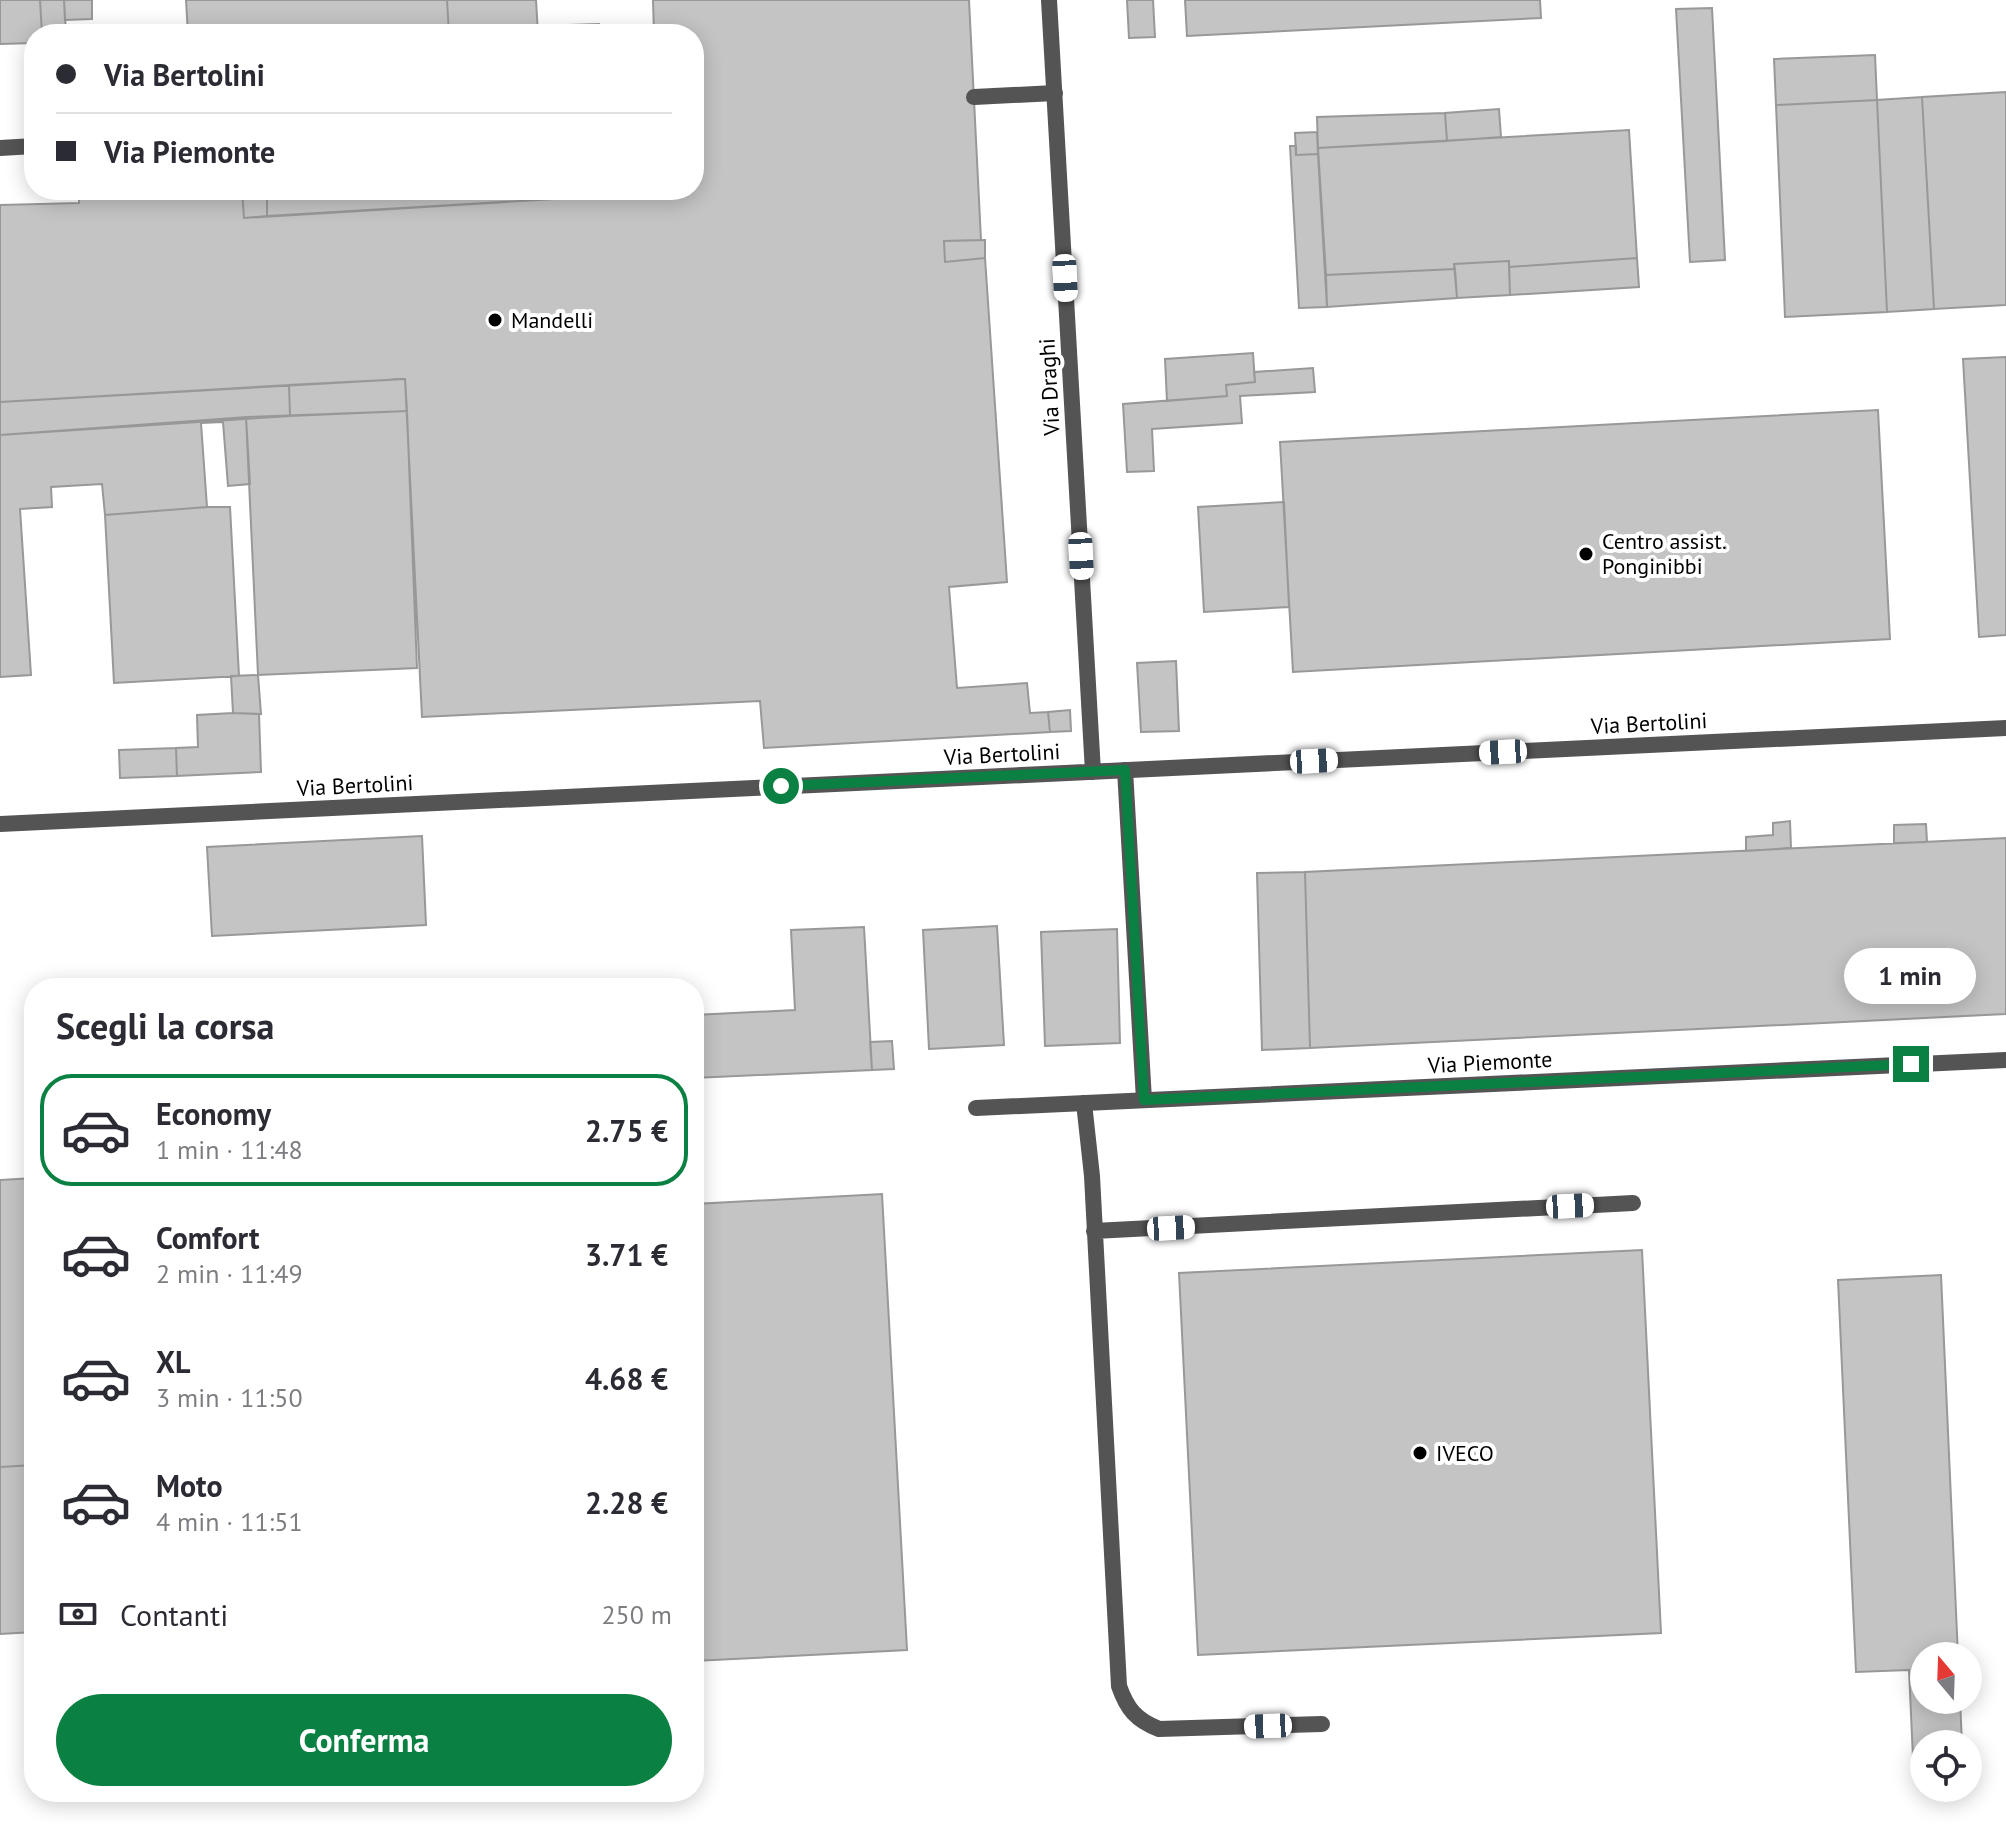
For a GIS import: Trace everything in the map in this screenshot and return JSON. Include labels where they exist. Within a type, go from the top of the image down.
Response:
[{"type":"street","name":"Via Draghi","points":[[1049,0],[1093,772]]},
{"type":"street","points":[[974,97],[1055,93]]},
{"type":"street","points":[[0,148],[24,147]]},
{"type":"street","name":"Via Bertolini","points":[[0,824],[2006,728]]},
{"type":"street","points":[[1125,770],[1144,1100]]},
{"type":"street","name":"Via Piemonte","points":[[976,1108],[2006,1060]]},
{"type":"street","points":[[1084,1103],[1119,1686],[1126,1707],[1140,1722],[1159,1729],[1322,1724]]},
{"type":"street","points":[[1094,1231],[1633,1203]]},
{"type":"building","points":[[0,0],[40,0],[41,24],[24,24],[24,43],[0,44]]},
{"type":"building","points":[[40,0],[64,0],[65,24],[41,24]]},
{"type":"building","points":[[64,0],[92,0],[92,19],[65,20]]},
{"type":"building","points":[[186,0],[447,0],[448,24],[187,24]]},
{"type":"building","points":[[447,0],[536,0],[537,24],[448,24]]},
{"type":"building","name":"Mandelli","points":[[653,0],[969,0],[981,240],[944,241],[945,262],[985,258],[1007,582],[949,587],[957,688],[1027,683],[1030,713],[1048,712],[1050,732],[764,748],[760,701],[422,717],[405,379],[0,402],[0,205],[79,203],[79,200],[243,200],[244,218],[538,200],[704,200],[704,24],[654,24]]},
{"type":"building","points":[[1127,0],[1153,0],[1155,37],[1129,38]]},
{"type":"building","points":[[1185,0],[1540,0],[1541,18],[1187,36]]},
{"type":"building","points":[[1712,8],[1725,260],[1690,262],[1676,9]]},
{"type":"building","points":[[1875,55],[1877,100],[1776,105],[1774,59]]},
{"type":"building","points":[[2006,92],[2006,305],[1934,309],[1922,97]]},
{"type":"building","points":[[1922,97],[1934,309],[1887,312],[1877,100]]},
{"type":"building","points":[[1877,100],[1887,312],[1785,317],[1776,105]]},
{"type":"building","points":[[1499,109],[1501,137],[1447,141],[1445,113]]},
{"type":"building","points":[[1445,113],[1447,141],[1318,148],[1317,117]]},
{"type":"building","points":[[1629,130],[1637,258],[1509,267],[1509,261],[1454,264],[1455,269],[1326,275],[1318,148]]},
{"type":"building","points":[[1317,132],[1318,154],[1296,155],[1295,133]]},
{"type":"building","points":[[1290,146],[1296,146],[1296,155],[1318,154],[1327,307],[1299,308]]},
{"type":"building","points":[[243,200],[267,200],[267,216],[244,218]]},
{"type":"building","points":[[267,200],[536,200],[267,216]]},
{"type":"building","points":[[985,240],[985,258],[945,262],[944,241]]},
{"type":"building","points":[[1637,258],[1639,287],[1510,295],[1509,267]]},
{"type":"building","points":[[1509,261],[1510,295],[1457,298],[1454,264]]},
{"type":"building","points":[[1455,269],[1457,298],[1327,307],[1326,275]]},
{"type":"building","points":[[1253,353],[1255,382],[1226,385],[1227,396],[1167,401],[1165,359]]},
{"type":"building","points":[[2006,357],[2006,635],[1979,637],[1963,359]]},
{"type":"building","points":[[1313,368],[1315,392],[1240,396],[1242,423],[1152,429],[1154,471],[1127,472],[1123,404],[1227,396],[1226,385],[1255,382],[1254,372]]},
{"type":"building","points":[[405,379],[407,411],[290,416],[289,385]]},
{"type":"building","points":[[289,385],[290,416],[0,435],[0,402]]},
{"type":"building","name":"Centro assist. Ponginibbi","points":[[1878,410],[1890,639],[1293,672],[1280,442]]},
{"type":"building","points":[[407,411],[417,668],[258,675],[246,417]]},
{"type":"building","points":[[246,417],[250,484],[228,486],[223,422],[201,423],[207,507],[105,515],[102,484],[51,487],[52,507],[20,509],[31,675],[0,677],[0,435]]},
{"type":"building","points":[[1284,502],[1289,607],[1204,612],[1198,507]]},
{"type":"building","points":[[230,507],[239,676],[114,683],[105,515]]},
{"type":"building","points":[[1176,661],[1179,731],[1141,732],[1137,663]]},
{"type":"building","points":[[258,675],[261,714],[233,713],[231,676]]},
{"type":"building","points":[[1070,710],[1071,731],[1050,732],[1048,712]]},
{"type":"building","points":[[259,714],[261,772],[177,776],[176,748],[198,747],[197,715]]},
{"type":"building","points":[[176,748],[177,776],[120,778],[119,750]]},
{"type":"building","points":[[1790,821],[1791,848],[1746,851],[1746,837],[1773,835],[1773,823]]},
{"type":"building","points":[[1926,824],[1927,842],[1894,843],[1894,825]]},
{"type":"building","points":[[422,836],[426,925],[212,936],[207,847]]},
{"type":"building","points":[[2006,838],[2006,1014],[1310,1048],[1305,872]]},
{"type":"building","points":[[1305,872],[1310,1048],[1262,1050],[1257,873]]},
{"type":"building","points":[[997,926],[1004,1045],[929,1049],[923,930]]},
{"type":"building","points":[[864,927],[872,1070],[704,1078],[704,1015],[795,1010],[791,930]]},
{"type":"building","points":[[1117,929],[1120,1043],[1045,1046],[1041,932]]},
{"type":"building","points":[[892,1041],[894,1069],[872,1070],[870,1042]]},
{"type":"building","points":[[24,1179],[24,1466],[0,1467],[0,1180]]},
{"type":"building","points":[[882,1194],[907,1650],[704,1660],[704,1203]]},
{"type":"building","name":"IVECO","points":[[1642,1250],[1661,1633],[1198,1655],[1179,1273]]},
{"type":"building","points":[[1941,1275],[1957,1642],[1910,1642],[1910,1692],[1909,1670],[1856,1672],[1838,1280]]},
{"type":"building","points":[[24,1466],[24,1633],[0,1634],[0,1467]]},
{"type":"building","points":[[1911,1714],[1961,1714],[1961,1730],[1912,1730]]},
{"type":"place","name":"Mandelli","points":[[495,320]]},
{"type":"place","name":"Centro assist. Ponginibbi","points":[[1586,554]]},
{"type":"place","name":"IVECO","points":[[1420,1453]]},
{"type":"route","points":[[781,786],[1125,770],[1144,1100],[1911,1064]]}]
